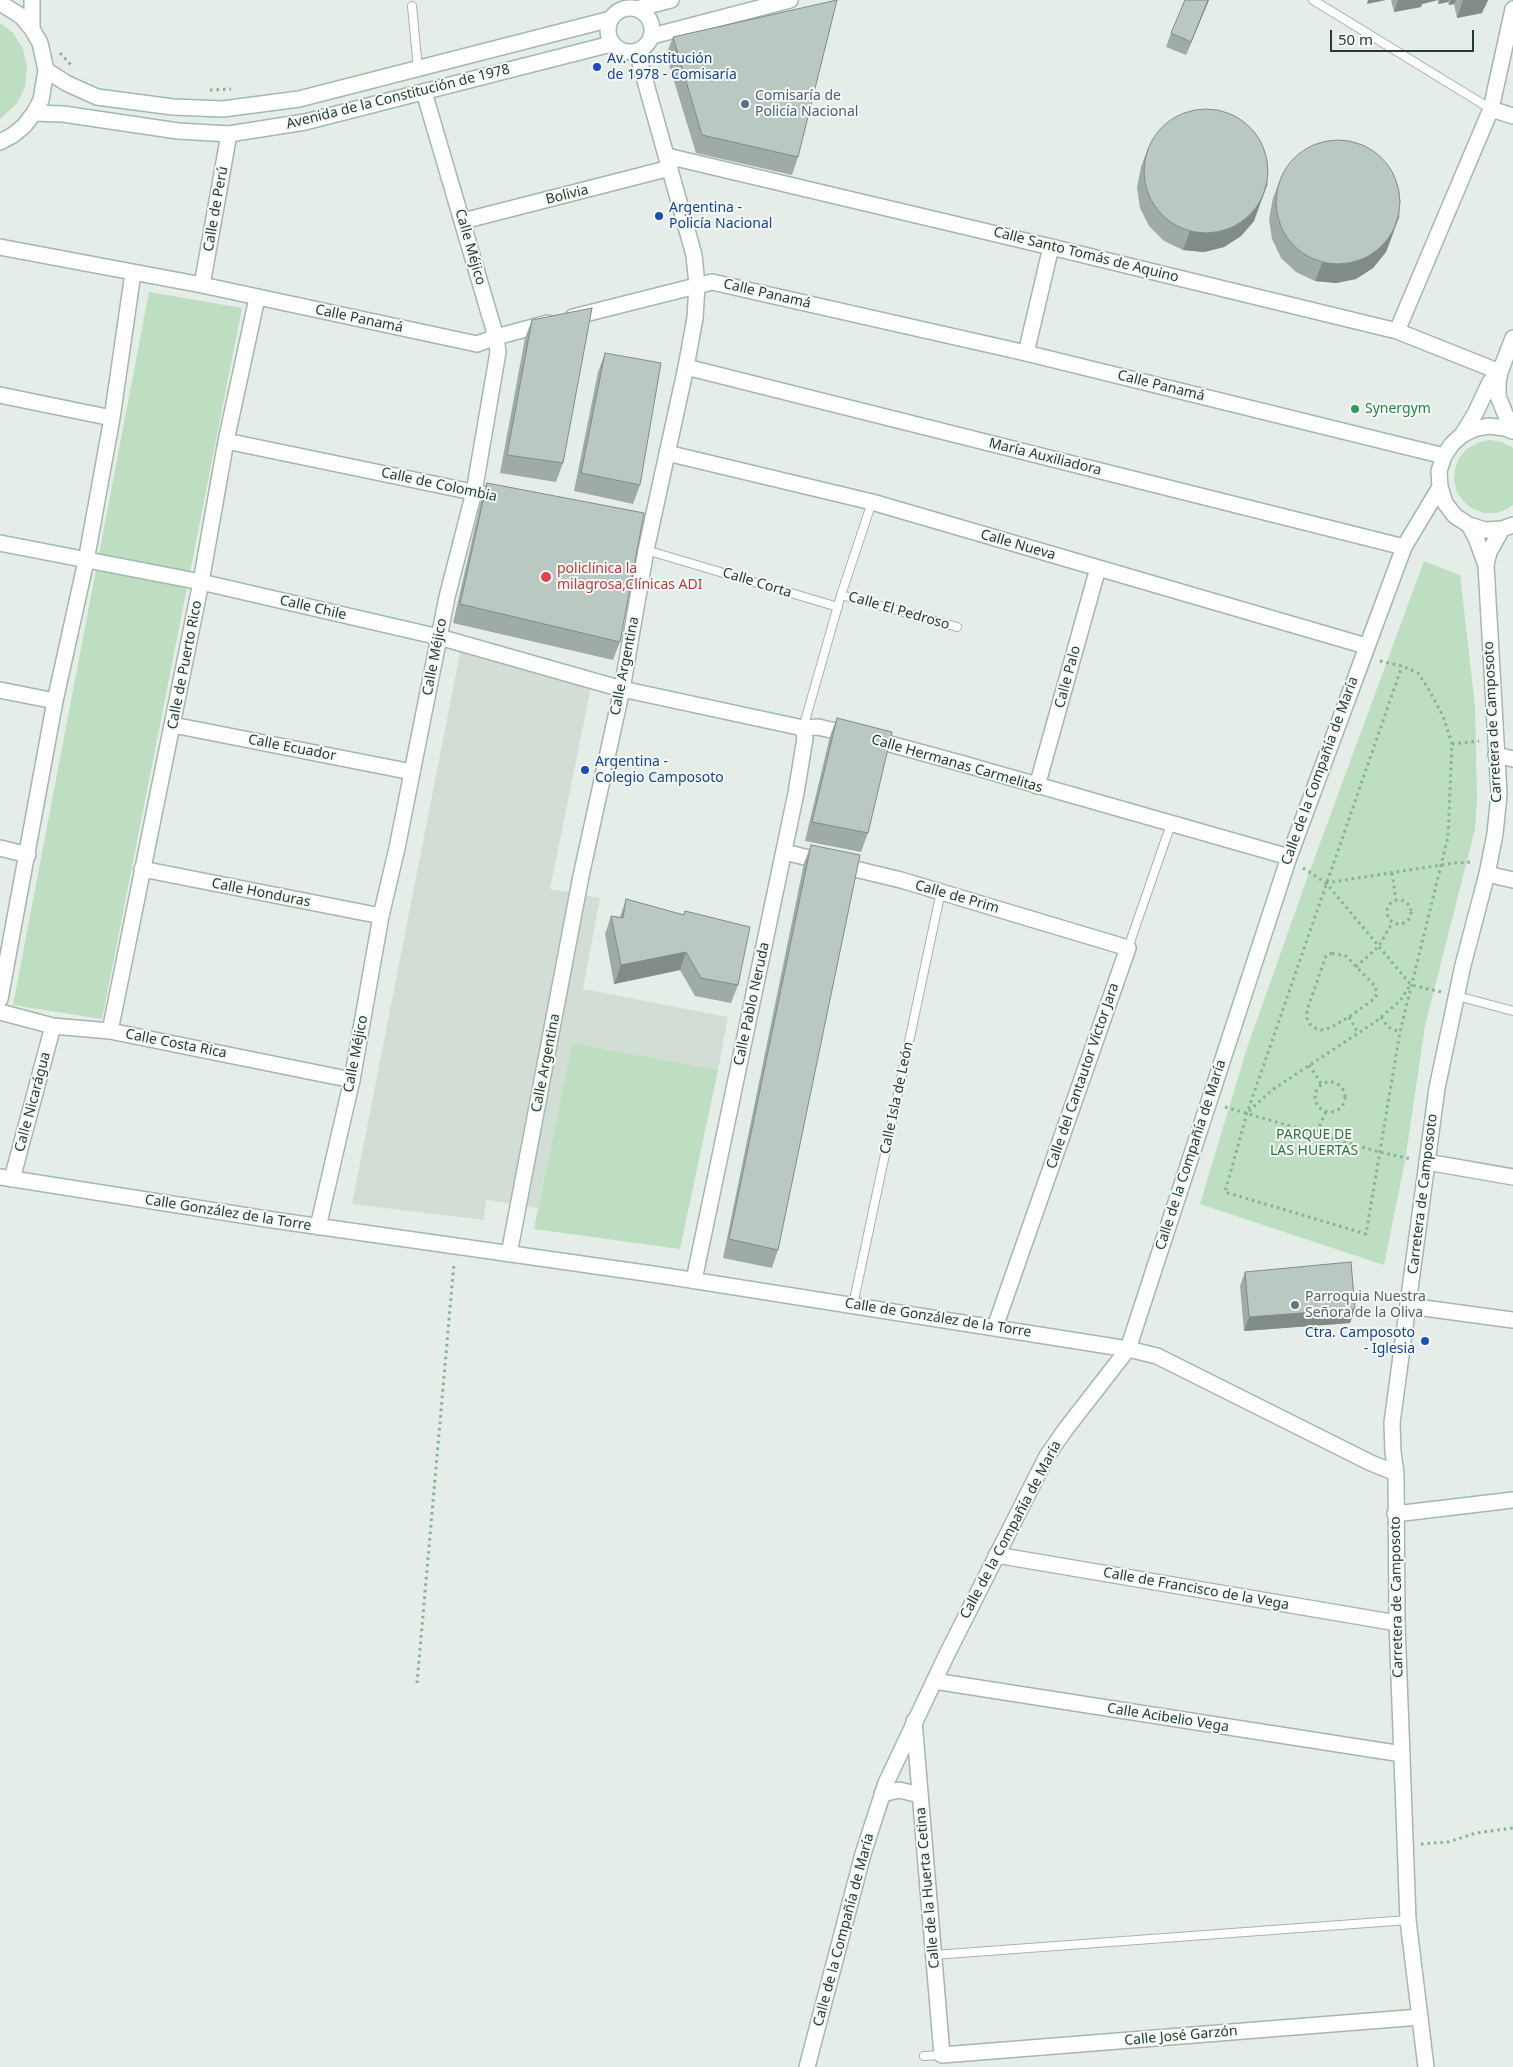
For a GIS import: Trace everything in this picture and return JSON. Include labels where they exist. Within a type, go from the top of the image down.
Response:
[{"type":"street","points":[[32,0],[32,29]]},
{"type":"street","points":[[636,9],[647,16],[651,22],[652,36],[644,48],[637,52],[622,51],[611,44],[608,26],[611,19],[621,10],[636,9],[671,0]]},
{"type":"street","points":[[652,36],[790,0]]},
{"type":"street","points":[[0,3],[21,16],[32,29],[40,43],[46,70],[43,93],[34,113],[24,126],[0,142]]},
{"type":"street","points":[[1397,331],[1491,109],[1513,9]]},
{"type":"street","name":"Avenida de la Constitución de 1978","points":[[46,70],[66,83],[97,97],[174,107],[223,109],[299,99],[611,19]]},
{"type":"street","name":"Avenida de la Constitución de 1978","points":[[34,113],[63,114],[178,132],[229,134],[305,122],[611,44]]},
{"type":"street","name":"Calle Argentina","points":[[509,1254],[581,876],[622,689],[646,550],[686,367],[694,318],[697,285],[694,255],[637,52]]},
{"type":"street","name":"Calle Méjico","points":[[318,1227],[352,1080],[380,916],[397,848],[439,637],[474,492],[498,352],[496,337],[463,221],[424,92]]},
{"type":"street","points":[[1491,109],[1513,116]]},
{"type":"street","name":"Calle de Perú","points":[[202,284],[229,134]]},
{"type":"street","name":"Bolivia","points":[[463,221],[669,162]]},
{"type":"street","name":"Calle Santo Tomás de Aquino","points":[[669,162],[1051,246],[1397,331],[1500,372]]},
{"type":"street","points":[[1026,353],[1051,246]]},
{"type":"street","name":"Calle Panamá","points":[[0,247],[133,273],[202,284],[257,298],[478,344],[496,337],[712,282],[1026,353],[1444,456]]},
{"type":"street","points":[[0,999],[55,701],[86,560],[112,418],[133,273]]},
{"type":"street","name":"Calle de Puerto Rico","points":[[110,1031],[173,725],[226,441],[257,298]]},
{"type":"street","points":[[1512,431],[1498,396],[1500,372],[1513,338]]},
{"type":"street","name":"María Auxiliadora","points":[[686,367],[1404,547]]},
{"type":"street","points":[[1462,435],[1475,414],[1490,382],[1500,372]]},
{"type":"street","points":[[0,395],[112,418]]},
{"type":"street","points":[[1508,527],[1485,530],[1469,525],[1455,516],[1445,503],[1440,487],[1440,471],[1444,456],[1452,444],[1462,435],[1474,429],[1488,426],[1505,428],[1512,431]]},
{"type":"street","name":"Calle de Colombia","points":[[226,441],[502,498]]},
{"type":"street","name":"Calle Nueva","points":[[667,453],[872,502],[1098,568],[1364,652]]},
{"type":"street","name":"Calle de la Compañía de María","points":[[807,2067],[882,1794],[914,1721],[996,1556],[1055,1443],[1128,1349],[1288,858],[1404,547],[1440,487]]},
{"type":"street","points":[[633,523],[652,526]]},
{"type":"street","name":"Carretera de Camposoto","points":[[1469,525],[1486,566]]},
{"type":"street","name":"Carretera de Camposoto","points":[[1426,2067],[1408,1920],[1397,1623],[1396,1473],[1392,1423],[1437,1088],[1495,834],[1498,794],[1486,566],[1489,552],[1508,527]]},
{"type":"street","name":"Calle Chile","points":[[0,543],[201,582],[439,637],[622,689]]},
{"type":"street","name":"Calle Palo","points":[[1037,786],[1098,568]]},
{"type":"street","name":"Calle Hermanas Carmelitas","points":[[622,689],[803,728],[818,727],[879,741],[1288,858]]},
{"type":"street","points":[[0,690],[55,701]]},
{"type":"street","name":"Calle Ecuador","points":[[173,725],[412,772]]},
{"type":"street","name":"Calle Pablo Neruda","points":[[694,1280],[784,852],[805,738],[803,728]]},
{"type":"street","points":[[1495,747],[1513,759]]},
{"type":"street","points":[[0,848],[28,854]]},
{"type":"street","name":"Calle de Prim","points":[[784,852],[941,891],[1128,948]]},
{"type":"street","name":"Calle Honduras","points":[[142,869],[380,916]]},
{"type":"street","points":[[1488,870],[1513,880]]},
{"type":"street","name":"Calle del Cantautor Víctor Jara","points":[[995,1327],[1128,948]]},
{"type":"street","name":"Calle Costa Rica","points":[[0,1012],[53,1026],[110,1031],[352,1080]]},
{"type":"street","name":"Calle Nicarágua","points":[[6,1178],[53,1026]]},
{"type":"street","points":[[1426,1162],[1513,1177]]},
{"type":"street","name":"Calle González de la Torre","points":[[6,1178],[318,1227],[456,1246]]},
{"type":"street","name":"Calle de González de la Torre","points":[[456,1246],[694,1280],[995,1327],[1128,1349],[1157,1356],[1371,1463],[1396,1473]]},
{"type":"street","points":[[1409,1306],[1513,1320]]},
{"type":"street","points":[[1396,1514],[1513,1500]]},
{"type":"street","name":"Calle de Francisco de la Vega","points":[[996,1556],[1397,1623]]},
{"type":"street","name":"Calle Acibelio Vega","points":[[934,1681],[1402,1754]]},
{"type":"street","name":"Calle de la Huerta Cetina","points":[[914,1721],[942,2055]]},
{"type":"street","points":[[882,1794],[899,1790],[920,1795]]},
{"type":"street","name":"Calle José Garzón","points":[[942,2055],[984,2060],[1420,2017]]},
{"type":"lane","points":[[1313,0],[1491,109]]},
{"type":"lane","points":[[412,6],[418,69]]},
{"type":"lane","points":[[803,728],[841,595],[872,502]]},
{"type":"lane","name":"Calle Corta","points":[[646,550],[838,607]]},
{"type":"lane","name":"Calle El Pedroso","points":[[841,595],[957,628]]},
{"type":"lane","name":"Calle del Cantautor Víctor Jara","points":[[1128,948],[1171,824]]},
{"type":"lane","name":"Calle Isla de León","points":[[853,1305],[941,891]]},
{"type":"lane","points":[[1457,996],[1513,1011]]},
{"type":"lane","points":[[934,1955],[1408,1920]]},
{"type":"lane","points":[[924,2056],[942,2055]]},
{"type":"path","points":[[55,47],[73,67]]},
{"type":"path","points":[[202,90],[238,89]]},
{"type":"path","points":[[1364,652],[1402,666],[1418,673],[1430,690],[1443,716],[1452,744],[1448,837],[1400,1032],[1366,1234],[1225,1192],[1247,1113],[1402,666]]},
{"type":"path","points":[[1452,744],[1495,747]]},
{"type":"path","points":[[1288,858],[1326,883],[1411,985],[1457,996]]},
{"type":"path","points":[[1326,883],[1441,865],[1473,862],[1488,870]]},
{"type":"path","points":[[1392,873],[1396,900]]},
{"type":"path","points":[[1396,900],[1407,903],[1411,915],[1404,924],[1400,925],[1392,923],[1386,912],[1389,905],[1396,900]]},
{"type":"path","points":[[1356,967],[1379,946],[1392,923]]},
{"type":"path","points":[[1340,953],[1346,956],[1356,967],[1375,986],[1376,994],[1374,999],[1330,1028],[1321,1030],[1315,1028],[1307,1018],[1306,1010],[1326,956],[1340,953]]},
{"type":"path","points":[[1247,1113],[1272,1090],[1381,1017],[1400,1001],[1411,985]]},
{"type":"path","points":[[1349,1016],[1358,1033]]},
{"type":"path","points":[[1381,1017],[1388,1027],[1400,1032]]},
{"type":"path","points":[[1309,1065],[1322,1085]]},
{"type":"path","points":[[1332,1082],[1341,1086],[1345,1100],[1340,1108],[1331,1112],[1326,1111],[1318,1106],[1316,1092],[1322,1085],[1332,1082]]},
{"type":"path","points":[[1208,1102],[1317,1132],[1379,1152],[1426,1162]]},
{"type":"path","points":[[1317,1132],[1326,1111]]},
{"type":"path","points":[[417,1683],[456,1246]]},
{"type":"path","points":[[1405,1846],[1448,1842],[1476,1833],[1513,1828]]},
{"type":"shaded area","points":[[461,648],[594,672],[550,889],[600,898],[583,989],[728,1017],[718,1070],[572,1043],[538,1208],[486,1200],[484,1220],[352,1204]]},
{"type":"green space","points":[[0,23],[13,33],[23,49],[27,68],[25,87],[17,103],[0,119]]},
{"type":"green space","points":[[149,292],[242,308],[102,1019],[13,1005]]},
{"type":"green space","points":[[1489,440],[1502,442],[1513,448],[1513,505],[1496,513],[1484,513],[1473,509],[1464,502],[1457,492],[1454,480],[1459,458],[1467,449],[1477,443]]},
{"type":"green space","name":"PARQUE DE LAS HUERTAS","points":[[1424,561],[1460,575],[1475,706],[1477,799],[1475,829],[1425,1026],[1405,1161],[1384,1265],[1200,1204],[1247,1048],[1309,873]]},
{"type":"green space","points":[[572,1043],[718,1070],[680,1249],[534,1229]]},
{"type":"building","name":"Comisaría de Policía Nacional","points":[[837,0],[798,157],[702,135],[673,37]]},
{"type":"building","points":[[1185,0],[1208,0],[1191,42],[1171,33]]},
{"type":"building","points":[[1206,109],[1230,114],[1241,119],[1250,127],[1258,136],[1263,147],[1268,171],[1263,195],[1258,206],[1250,215],[1241,223],[1230,228],[1206,233],[1182,228],[1171,223],[1162,215],[1154,206],[1149,195],[1144,171],[1149,147],[1154,136],[1162,127],[1171,119],[1182,114]]},
{"type":"building","points":[[1338,140],[1362,145],[1373,150],[1382,158],[1390,167],[1395,178],[1400,202],[1395,226],[1390,237],[1382,246],[1373,254],[1362,259],[1338,264],[1314,259],[1303,254],[1294,246],[1286,237],[1281,226],[1276,202],[1281,178],[1286,167],[1294,158],[1303,150],[1314,145]]},
{"type":"building","points":[[592,308],[563,463],[507,455],[532,320]]},
{"type":"building","points":[[605,353],[661,363],[640,485],[581,473]]},
{"type":"building","name":"policlínica la milagrosa,Clínicas ADI","points":[[487,483],[644,513],[620,642],[460,604]]},
{"type":"building","points":[[837,718],[892,732],[868,833],[812,822]]},
{"type":"building","points":[[811,845],[860,855],[778,1250],[729,1239]]},
{"type":"building","points":[[626,899],[684,915],[685,911],[750,927],[738,985],[701,978],[686,952],[621,965],[611,916],[623,918]]},
{"type":"building","name":"Parroquia Nuestra Señora de la Oliva","points":[[1351,1262],[1355,1309],[1249,1317],[1245,1272]]},
{"type":"place","name":"Av. Constitución de 1978 - Comisaría","points":[[597,67]]},
{"type":"place","name":"Comisaría de Policía Nacional","points":[[745,104]]},
{"type":"place","name":"Argentina - Policía Nacional","points":[[659,216]]},
{"type":"place","name":"Synergym","points":[[1355,409]]},
{"type":"place","name":"policlínica la milagrosa,Clínicas ADI","points":[[546,577]]},
{"type":"place","name":"Argentina - Colegio Camposoto","points":[[585,770]]},
{"type":"place","name":"Parroquia Nuestra Señora de la Oliva","points":[[1295,1305]]},
{"type":"place","name":"Ctra. Camposoto - Iglesia","points":[[1425,1341]]}]
